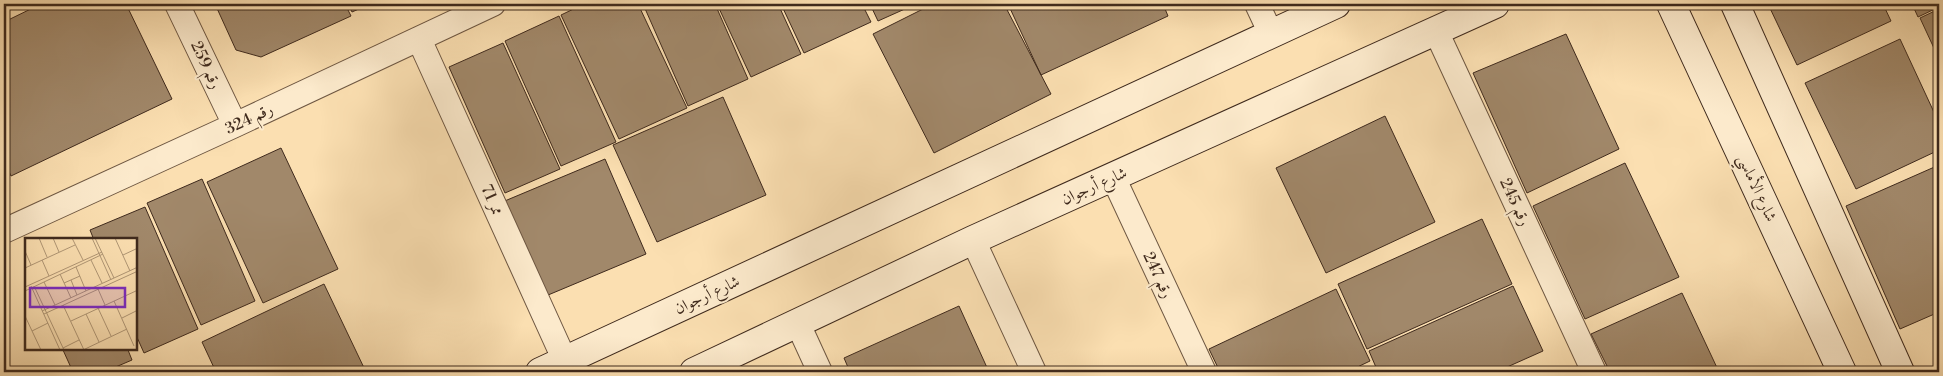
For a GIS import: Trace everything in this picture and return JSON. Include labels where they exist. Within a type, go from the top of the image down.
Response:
[{"type":"street","name":"رقم 259","points":[[177,4],[235,126]]},
{"type":"street","name":"رقم 324","points":[[4,231],[235,126],[493,4]]},
{"type":"street","points":[[1257,4],[1271,34]]},
{"type":"street","name":"شارع أرجوان","points":[[540,372],[1336,4]]},
{"type":"street","name":"شارع أرجوان","points":[[694,372],[973,240],[1494,4]]},
{"type":"street","name":"شارع الأماسي","points":[[1671,4],[1842,372]]},
{"type":"street","points":[[1735,4],[1900,372]]},
{"type":"street","name":"رقم 245","points":[[1436,31],[1594,372]]},
{"type":"street","name":"ممر 71","points":[[419,38],[565,361]]},
{"type":"street","name":"رقم 247","points":[[1113,177],[1204,372]]},
{"type":"street","points":[[973,240],[1034,372]]},
{"type":"street","points":[[798,324],[820,372]]},
{"type":"building","points":[[41,4],[126,4],[172,99],[11,176],[4,160],[4,22]]},
{"type":"building","points":[[215,4],[345,4],[351,16],[261,57],[236,50]]},
{"type":"building","points":[[348,4],[370,4],[352,12]]},
{"type":"building","points":[[584,4],[638,4],[687,108],[619,139],[561,15]]},
{"type":"building","points":[[643,4],[715,4],[748,79],[688,106]]},
{"type":"building","points":[[717,4],[778,4],[801,54],[751,77]]},
{"type":"building","points":[[781,4],[862,4],[871,22],[804,53]]},
{"type":"building","points":[[870,4],[916,4],[878,21]]},
{"type":"building","points":[[933,4],[1004,4],[1051,94],[934,153],[873,34]]},
{"type":"building","points":[[1008,4],[1163,4],[1168,16],[1041,75]]},
{"type":"building","points":[[1768,4],[1883,4],[1891,21],[1797,65]]},
{"type":"building","points":[[1912,4],[1939,4],[1939,7],[1918,17]]},
{"type":"building","points":[[1939,9],[1939,59],[1920,18]]},
{"type":"building","points":[[559,16],[616,142],[561,166],[505,41]]},
{"type":"building","points":[[1566,34],[1619,149],[1527,193],[1473,73]]},
{"type":"building","points":[[1900,39],[1939,123],[1939,150],[1856,189],[1805,83]]},
{"type":"building","points":[[503,43],[560,169],[505,193],[449,67]]},
{"type":"building","points":[[723,97],[766,195],[657,242],[613,145]]},
{"type":"building","points":[[1385,116],[1435,222],[1326,273],[1276,168]]},
{"type":"building","points":[[281,148],[338,269],[263,303],[207,182]]},
{"type":"building","points":[[605,159],[646,254],[529,303],[488,208]]},
{"type":"building","points":[[1625,163],[1679,277],[1585,319],[1533,206]]},
{"type":"building","points":[[1939,165],[1939,312],[1900,329],[1846,206]]},
{"type":"building","points":[[202,179],[255,301],[201,325],[147,203]]},
{"type":"building","points":[[145,207],[198,329],[144,353],[138,340],[138,238],[93,238],[90,230]]},
{"type":"building","points":[[1482,219],[1512,284],[1367,349],[1338,284]]},
{"type":"building","points":[[324,284],[366,372],[216,372],[202,342]]},
{"type":"building","points":[[1513,286],[1543,351],[1496,372],[1378,372],[1369,351]]},
{"type":"building","points":[[1336,289],[1370,361],[1347,372],[1220,372],[1209,349]]},
{"type":"building","points":[[1682,293],[1719,372],[1610,372],[1591,334]]},
{"type":"building","points":[[959,306],[989,372],[850,372],[844,358]]},
{"type":"building","points":[[63,351],[128,351],[132,360],[104,372],[73,372]]}]
